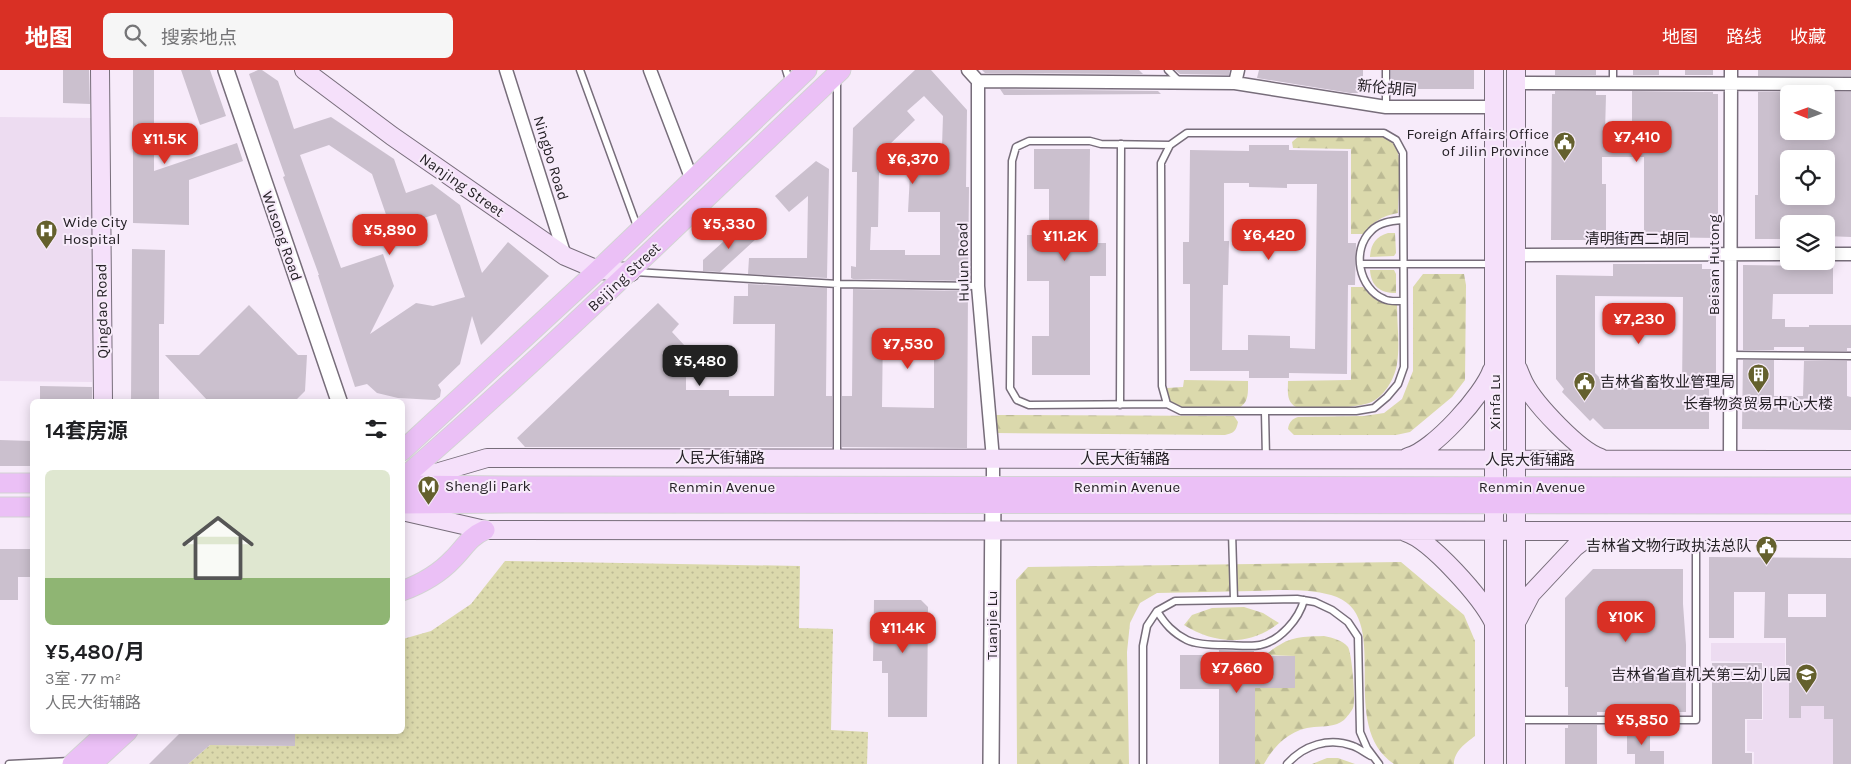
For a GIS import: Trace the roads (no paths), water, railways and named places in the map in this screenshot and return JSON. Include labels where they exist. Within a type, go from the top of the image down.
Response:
[{"type":"main road","name":"Qingdao Road","points":[[100,70],[103,399]]},
{"type":"main road","name":"Nanjing Street","points":[[304,70],[392,136],[565,256],[598,270],[631,272]]},
{"type":"main road","name":"Beijing Street","points":[[405,448],[598,270],[692,180],[789,78],[807,70]]},
{"type":"main road","name":"Xinfa Lu","points":[[1494,70],[1494,764]]},
{"type":"main road","name":"Beijing Street","points":[[405,479],[631,272],[839,72]]},
{"type":"main road","name":"Xinfa Lu","points":[[1516,77],[1516,764]]},
{"type":"main road","points":[[1402,459],[1417,455],[1431,446],[1480,395],[1490,378],[1495,362]]},
{"type":"main road","points":[[1516,364],[1524,384],[1537,402],[1581,447],[1592,455],[1606,460]]},
{"type":"main road","name":"人民大街辅路","points":[[405,481],[487,458],[1851,460]]},
{"type":"main road","name":"Renmin Avenue","points":[[405,482],[993,495]]},
{"type":"main road","points":[[0,483],[30,483]]},
{"type":"main road","name":"Renmin Avenue","points":[[405,504],[993,495],[1516,495],[1851,487]]},
{"type":"main road","name":"Renmin Avenue","points":[[1516,495],[1851,504]]},
{"type":"main road","points":[[0,507],[30,507]]},
{"type":"main road","points":[[405,513],[485,530],[1851,531]]},
{"type":"main road","points":[[405,590],[428,579],[441,570],[471,538],[485,530]]},
{"type":"main road","points":[[1403,531],[1414,534],[1422,540],[1475,592],[1488,610],[1494,624]]},
{"type":"main road","points":[[1516,624],[1531,594],[1575,547],[1588,537],[1602,531]]},
{"type":"main road","points":[[89,762],[106,734]]},
{"type":"main road","points":[[89,762],[124,734]]},
{"type":"street","name":"Wusong Road","points":[[226,70],[338,399]]},
{"type":"street","name":"Ningbo Road","points":[[506,70],[565,256]]},
{"type":"street","points":[[650,70],[692,180]]},
{"type":"street","points":[[968,70],[978,81]]},
{"type":"street","points":[[1235,83],[1238,70]]},
{"type":"street","name":"Beisan Hutong","points":[[1730,460],[1731,70]]},
{"type":"street","points":[[1516,77],[1612,84],[1851,84]]},
{"type":"street","name":"新伦胡同","points":[[978,81],[1235,83],[1386,107],[1494,107]]},
{"type":"street","name":"Hulun Road","points":[[978,81],[978,286],[993,459],[993,495]]},
{"type":"street","name":"清明街西二胡同","points":[[1516,255],[1780,254]]},
{"type":"street","points":[[1835,254],[1851,254]]},
{"type":"street","name":"Tuanjie Lu","points":[[991,764],[993,495]]},
{"type":"lane","points":[[580,70],[638,231]]},
{"type":"lane","points":[[1168,70],[1180,82]]},
{"type":"lane","points":[[1386,70],[1386,107]]},
{"type":"lane","points":[[1612,70],[1612,84]]},
{"type":"lane","points":[[837,458],[839,72]]},
{"type":"lane","points":[[1167,404],[1162,386],[1162,163],[1170,145],[1187,133],[1384,133],[1396,140],[1403,153],[1404,367],[1398,384],[1387,397],[1374,408],[1356,410],[1181,412],[1167,404],[1029,405],[1017,400],[1010,388],[1012,161],[1016,147],[1029,141],[1090,141],[1100,144],[1170,145]]},
{"type":"lane","points":[[1120,405],[1121,144]]},
{"type":"lane","points":[[1403,220],[1385,222],[1370,231],[1360,250],[1361,274],[1372,291],[1385,300],[1404,301]]},
{"type":"lane","points":[[1361,264],[1495,264]]},
{"type":"lane","points":[[631,272],[838,284],[978,286]]},
{"type":"lane","points":[[1731,356],[1851,356]]},
{"type":"lane","points":[[1266,412],[1266,459]]},
{"type":"lane","points":[[1232,531],[1234,600]]},
{"type":"lane","points":[[1516,720],[1696,720],[1696,531]]},
{"type":"lane","points":[[1143,764],[1143,646],[1147,626],[1157,611],[1175,601],[1234,600],[1304,600],[1315,602],[1348,622],[1358,638],[1360,732],[1367,748],[1379,764]]},
{"type":"lane","points":[[1157,611],[1167,627],[1188,641],[1214,645],[1260,645],[1292,625],[1302,609],[1304,600]]},
{"type":"lane","points":[[1287,764],[1295,755],[1313,745],[1332,742],[1353,746],[1374,758]]},
{"type":"lane","points":[[9,764],[89,762]]},
{"type":"place","name":"Foreign Affairs Office of Jilin Province","points":[[1565,162]]},
{"type":"place","name":"Wide City Hospital","points":[[47,250]]},
{"type":"place","name":"长春物资贸易中心大楼","points":[[1758,394]]},
{"type":"place","name":"吉林省畜牧业管理局","points":[[1584,401]]},
{"type":"place","name":"Shengli Park","points":[[429,505]]},
{"type":"place","name":"吉林省文物行政执法总队","points":[[1767,565]]},
{"type":"place","name":"吉林省省直机关第三幼儿园","points":[[1807,694]]}]
